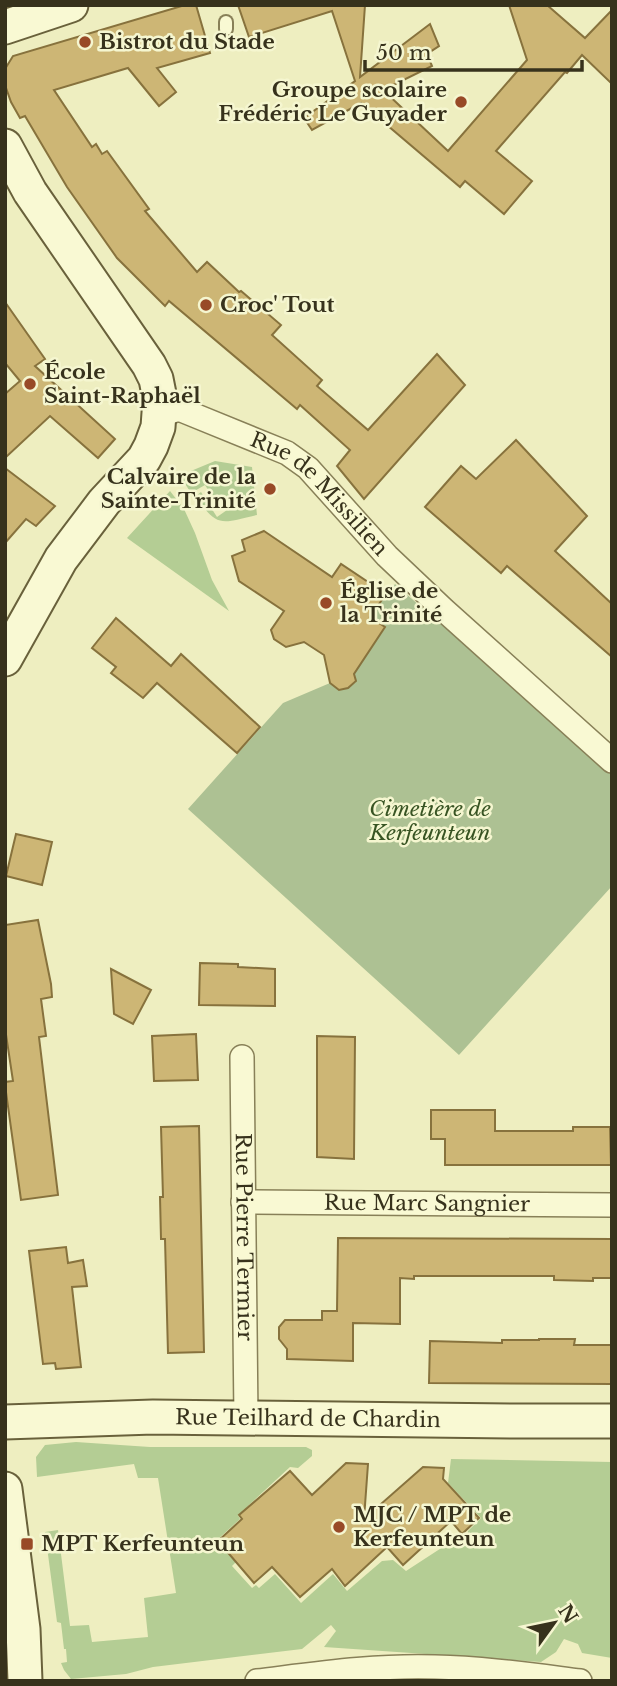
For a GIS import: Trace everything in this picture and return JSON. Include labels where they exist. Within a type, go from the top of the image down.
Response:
[{"type":"street","points":[[5,27],[71,5]]},
{"type":"street","points":[[5,146],[30,191],[149,365],[160,389],[160,415],[155,436],[144,459],[104,502],[61,559],[5,659]]},
{"type":"street","points":[[5,165],[30,191]]},
{"type":"street","name":"Rue de Missilien","points":[[160,415],[179,409],[253,438],[298,460],[387,556],[612,761]]},
{"type":"street","name":"Rue Pierre Termier","points":[[242,1057],[246,1418]]},
{"type":"street","name":"Rue Marc Sangnier","points":[[243,1202],[612,1205]]},
{"type":"street","name":"Rue Teilhard de Chardin","points":[[5,1422],[140,1417],[612,1421]]},
{"type":"street","points":[[6,1508],[22,1618],[25,1681]]},
{"type":"street","points":[[5,1623],[19,1681]]},
{"type":"street","points":[[257,1681],[403,1667],[436,1667],[462,1675],[580,1681]]},
{"type":"green space","points":[[215,461],[252,467],[257,515],[228,521],[215,519],[196,496],[201,492],[217,517],[227,510],[219,498],[214,499],[205,485],[191,493],[182,479],[186,473]]},
{"type":"green space","points":[[170,491],[184,509],[212,580],[229,611],[127,538]]},
{"type":"green space","name":"Cimetière de Kerfeunteun","points":[[395,584],[612,775],[612,886],[459,1055],[188,809],[283,703],[330,683],[339,690],[356,682],[352,668],[368,653],[385,628],[370,617]]},
{"type":"green space","points":[[76,1442],[150,1447],[306,1447],[312,1450],[312,1456],[298,1468],[290,1467],[238,1515],[240,1519],[216,1541],[236,1562],[232,1566],[252,1588],[256,1585],[259,1588],[275,1574],[301,1603],[333,1574],[347,1591],[382,1561],[393,1560],[406,1571],[449,1543],[462,1546],[467,1543],[468,1531],[481,1518],[448,1483],[451,1459],[612,1462],[612,1658],[582,1653],[578,1644],[564,1639],[556,1652],[541,1662],[324,1647],[336,1631],[331,1625],[302,1649],[153,1667],[126,1674],[71,1679],[61,1663],[67,1662],[66,1649],[61,1623],[57,1622],[45,1532],[58,1530],[70,1626],[89,1625],[92,1642],[148,1637],[144,1598],[176,1593],[158,1478],[138,1478],[134,1464],[37,1477],[36,1457],[45,1445]]},
{"type":"building","points":[[185,5],[196,5],[210,53],[157,68],[176,92],[159,106],[128,68],[54,90],[92,147],[96,144],[102,154],[107,151],[149,209],[145,211],[197,272],[207,262],[281,325],[272,335],[322,380],[317,386],[368,430],[437,354],[465,385],[364,499],[337,466],[350,450],[300,405],[297,409],[169,301],[165,306],[117,258],[67,187],[25,116],[20,118],[11,102],[5,85],[5,69],[13,56]]},
{"type":"building","points":[[238,5],[365,5],[360,77],[430,24],[439,46],[427,54],[432,66],[383,90],[448,151],[527,60],[509,5],[547,5],[585,38],[612,10],[612,84],[582,55],[496,151],[532,181],[504,214],[465,181],[460,187],[361,103],[312,130],[304,118],[355,81],[332,11],[249,37]]},
{"type":"building","name":"École Saint-Raphaël","points":[[5,302],[45,359],[35,366],[115,439],[98,458],[50,416],[5,458],[5,394],[20,381],[5,363]]},
{"type":"building","points":[[516,440],[587,516],[555,551],[612,604],[612,657],[507,566],[501,573],[425,507],[461,466],[476,479]]},
{"type":"building","points":[[5,468],[55,506],[36,526],[26,519],[5,543]]},
{"type":"building","name":"Église de la Trinité","points":[[264,531],[332,577],[341,564],[386,594],[370,617],[385,627],[354,674],[356,681],[348,688],[339,690],[330,683],[324,655],[304,642],[286,647],[274,639],[271,630],[284,611],[239,581],[232,556],[245,551],[242,540]]},
{"type":"building","points":[[116,618],[171,666],[181,654],[260,727],[237,753],[157,683],[143,698],[111,673],[116,667],[92,648]]},
{"type":"building","points":[[16,834],[52,842],[42,885],[6,876]]},
{"type":"building","points":[[38,920],[52,997],[41,999],[46,1036],[39,1037],[58,1195],[21,1200],[5,1085],[5,1082],[13,1081],[5,1028],[5,925]]},
{"type":"building","points":[[200,963],[275,969],[275,1006],[199,1005]]},
{"type":"building","points":[[111,969],[151,990],[133,1024],[114,1014]]},
{"type":"building","points":[[196,1034],[198,1080],[154,1081],[152,1036]]},
{"type":"building","points":[[317,1036],[355,1037],[354,1159],[317,1157]]},
{"type":"building","points":[[431,1110],[495,1110],[495,1131],[573,1131],[573,1127],[610,1127],[611,1165],[445,1165],[445,1139],[431,1139]]},
{"type":"building","points":[[199,1126],[204,1352],[168,1353],[165,1239],[161,1239],[161,1127]]},
{"type":"building","points":[[338,1238],[612,1239],[612,1278],[593,1278],[593,1281],[554,1280],[554,1276],[400,1278],[400,1324],[353,1323],[353,1361],[287,1359],[287,1349],[279,1339],[279,1327],[285,1320],[322,1320],[322,1311],[337,1311]]},
{"type":"building","points":[[66,1247],[68,1263],[83,1260],[87,1286],[72,1287],[81,1367],[56,1369],[55,1363],[43,1364],[29,1251]]},
{"type":"building","points":[[575,1339],[574,1345],[612,1345],[612,1384],[429,1383],[430,1341],[502,1343],[502,1340]]},
{"type":"building","name":"MJC / MPT de Kerfeunteun","points":[[346,1463],[368,1464],[364,1519],[423,1467],[444,1468],[443,1479],[479,1518],[462,1534],[451,1521],[403,1565],[387,1547],[345,1586],[332,1569],[300,1597],[272,1567],[254,1583],[218,1541],[242,1519],[239,1515],[290,1471],[312,1495]]},
{"type":"place","name":"Bistrot du Stade","points":[[85,42]]},
{"type":"place","name":"Groupe scolaire Frédéric Le Guyader","points":[[461,102]]},
{"type":"place","name":"Croc' Tout","points":[[206,305]]},
{"type":"place","name":"École Saint-Raphaël","points":[[30,384]]},
{"type":"place","name":"Calvaire de la Sainte-Trinité","points":[[270,489]]},
{"type":"place","name":"Église de la Trinité","points":[[326,603]]},
{"type":"place","name":"MJC / MPT de Kerfeunteun","points":[[339,1527]]},
{"type":"place","name":"MPT Kerfeunteun","points":[[27,1544]]}]
